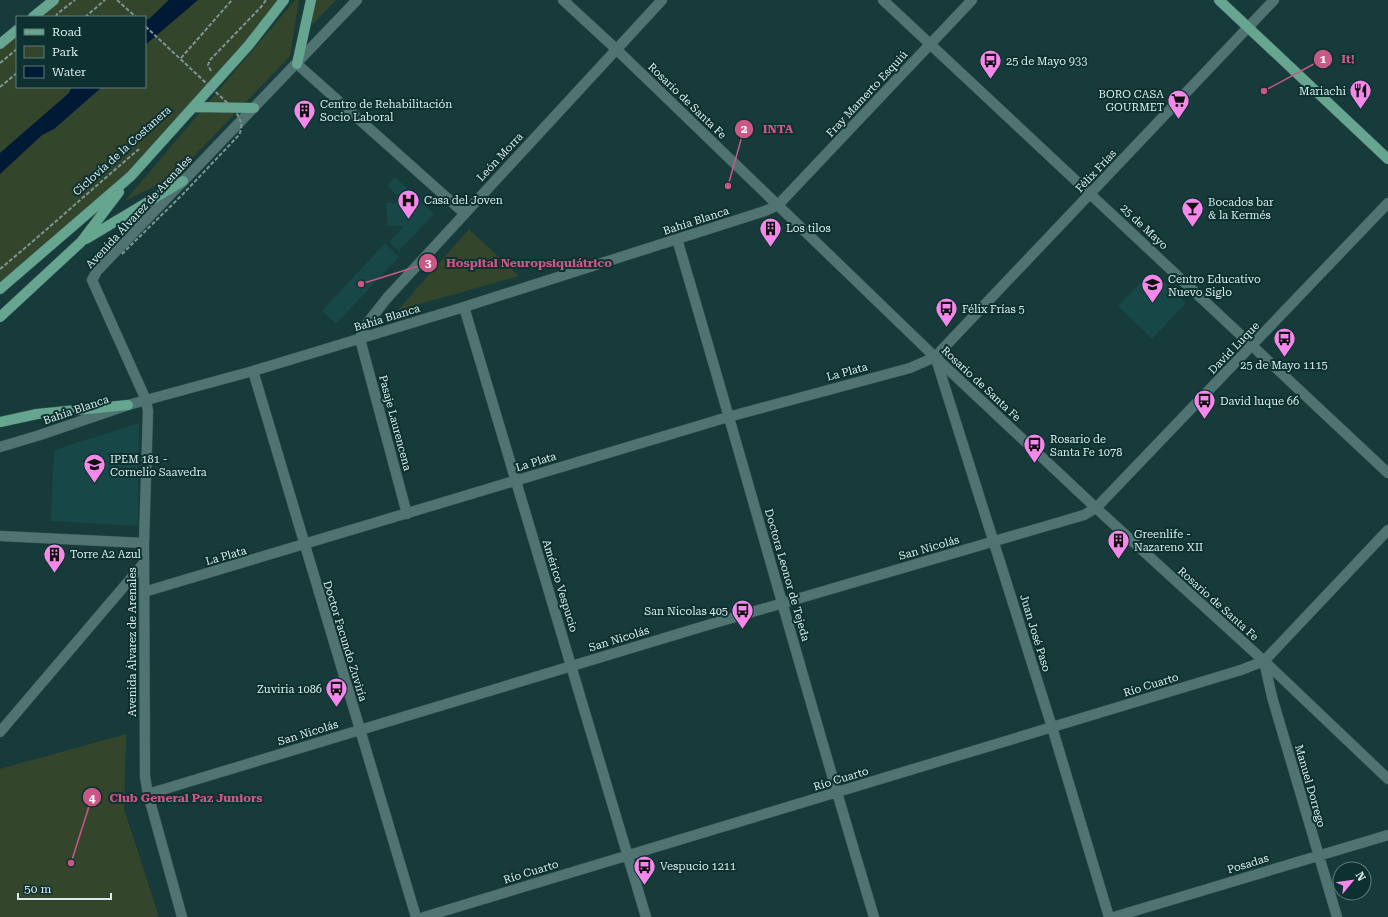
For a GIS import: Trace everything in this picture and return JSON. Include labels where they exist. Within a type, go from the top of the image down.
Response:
[{"type":"main road","points":[[34,16],[54,0]]},
{"type":"main road","points":[[0,317],[81,242],[131,176],[260,32],[284,0]]},
{"type":"main road","points":[[297,64],[311,0]]},
{"type":"main road","points":[[1219,0],[1388,159]]},
{"type":"main road","points":[[0,44],[16,31]]},
{"type":"main road","points":[[193,107],[254,108]]},
{"type":"main road","points":[[0,288],[131,176]]},
{"type":"main road","points":[[81,242],[183,181]]},
{"type":"main road","points":[[0,422],[37,414],[128,405]]},
{"type":"street","name":"Avenida Álvarez de Arenales","points":[[182,917],[148,794],[145,777],[144,543],[148,411],[146,400],[92,280],[97,271],[357,0]]},
{"type":"street","name":"Rosario de Santa Fe","points":[[563,0],[616,49],[935,357],[1096,508],[1264,661],[1388,779]]},
{"type":"street","name":"León Morra","points":[[360,339],[362,330],[377,309],[662,0]]},
{"type":"street","name":"25 de Mayo","points":[[882,0],[1388,473]]},
{"type":"street","name":"Fray Mamerto Esquiú","points":[[778,205],[972,0]]},
{"type":"street","name":"Félix Frías","points":[[935,357],[1274,0]]},
{"type":"street","points":[[297,64],[464,213]]},
{"type":"street","name":"David Luque","points":[[1096,508],[1253,346],[1388,203]]},
{"type":"street","name":"Bahía Blanca","points":[[0,447],[128,405],[253,371],[464,307],[765,211],[778,205]]},
{"type":"street","name":"Doctora Leonor de Tejeda","points":[[677,239],[730,417],[836,792],[874,917]]},
{"type":"street","name":"Américo Vespucio","points":[[464,307],[646,917]]},
{"type":"street","name":"Pasaje Laurencena","points":[[360,339],[407,514]]},
{"type":"street","name":"La Plata","points":[[144,592],[304,546],[516,480],[730,417],[910,368],[935,357]]},
{"type":"street","name":"Juan José Paso","points":[[935,357],[1052,727],[1109,917]]},
{"type":"street","name":"Doctor Facundo Zuviría","points":[[253,371],[416,917]]},
{"type":"street","name":"San Nicolás","points":[[148,794],[571,666],[1084,515],[1096,508]]},
{"type":"street","points":[[1264,661],[1388,530]]},
{"type":"street","points":[[0,536],[144,543]]},
{"type":"street","points":[[0,732],[144,563]]},
{"type":"street","name":"Río Cuarto","points":[[424,917],[1241,670],[1264,661]]},
{"type":"street","name":"Manuel Dorrego","points":[[1264,661],[1272,697],[1337,917]]},
{"type":"street","name":"Posadas","points":[[1114,917],[1388,835]]},
{"type":"path","points":[[56,16],[75,0]]},
{"type":"path","points":[[86,16],[106,0]]},
{"type":"path","points":[[117,0],[135,16]]},
{"type":"path","points":[[181,58],[232,0]]},
{"type":"path","points":[[216,68],[211,73],[208,62],[261,8],[266,0]]},
{"type":"path","points":[[122,254],[224,151],[239,135],[242,128],[235,110],[146,27]]},
{"type":"path","points":[[0,63],[16,50]]},
{"type":"path","points":[[0,87],[16,74]]},
{"type":"path","points":[[203,82],[207,78]]},
{"type":"path","name":"Ciclovía de la Costanera","points":[[0,269],[144,145]]},
{"type":"shaded area","name":"Casa del Joven","points":[[395,177],[434,214],[399,251],[389,242],[404,226],[388,226],[386,203],[404,202],[387,186]]},
{"type":"shaded area","points":[[385,243],[399,257],[336,324],[322,311]]},
{"type":"shaded area","name":"Centro Educativo Nuevo Siglo","points":[[1152,271],[1186,303],[1152,339],[1118,306]]},
{"type":"shaded area","name":"IPEM 181 - Cornelio Saavedra","points":[[139,423],[138,526],[51,521],[54,450]]},
{"type":"green space","points":[[54,0],[169,0],[146,20],[146,16],[34,16]]},
{"type":"green space","points":[[198,0],[284,0],[131,176],[0,289],[0,174],[42,135],[54,129],[101,88],[146,88],[146,44]]},
{"type":"green space","points":[[295,0],[299,0],[290,56],[174,177],[125,201]]},
{"type":"green space","points":[[310,0],[336,0],[313,24],[307,16]]},
{"type":"green space","points":[[16,31],[16,88],[72,88],[69,93],[0,153],[0,44]]},
{"type":"green space","points":[[469,229],[519,276],[398,310]]},
{"type":"green space","points":[[126,734],[124,809],[159,917],[0,917],[0,769]]},
{"type":"water","points":[[169,0],[198,0],[146,44],[146,20]]},
{"type":"water","points":[[72,88],[101,88],[54,129],[42,135],[0,174],[0,153],[69,93]]},
{"type":"place","name":"25 de Mayo 933","points":[[991,80]]},
{"type":"place","name":"It!","points":[[1264,91]]},
{"type":"place","name":"Mariachi","points":[[1361,110]]},
{"type":"place","name":"BORO CASA GOURMET","points":[[1179,120]]},
{"type":"place","name":"Centro de Rehabilitación Socio Laboral","points":[[304,130]]},
{"type":"place","name":"INTA","points":[[728,186]]},
{"type":"place","name":"Casa del Joven","points":[[408,220]]},
{"type":"place","name":"Bocados bar & la Kermés","points":[[1192,228]]},
{"type":"place","name":"Los tilos","points":[[771,248]]},
{"type":"place","name":"Hospital Neuropsiquiátrico","points":[[361,284]]},
{"type":"place","name":"Centro Educativo Nuevo Siglo","points":[[1152,304]]},
{"type":"place","name":"Félix Frías 5","points":[[946,328]]},
{"type":"place","name":"25 de Mayo 1115","points":[[1284,358]]},
{"type":"place","name":"David luque 66","points":[[1204,420]]},
{"type":"place","name":"Rosario de Santa Fe 1078","points":[[1035,464]]},
{"type":"place","name":"IPEM 181 - Cornelio Saavedra","points":[[95,484]]},
{"type":"place","name":"Greenlife - Nazareno XII","points":[[1119,560]]},
{"type":"place","name":"Torre A2 Azul","points":[[54,574]]},
{"type":"place","name":"San Nicolas 405","points":[[743,630]]},
{"type":"place","name":"Zuviria 1086","points":[[337,708]]},
{"type":"place","name":"Club General Paz Juniors","points":[[71,863]]},
{"type":"place","name":"Vespucio 1211","points":[[645,886]]}]
